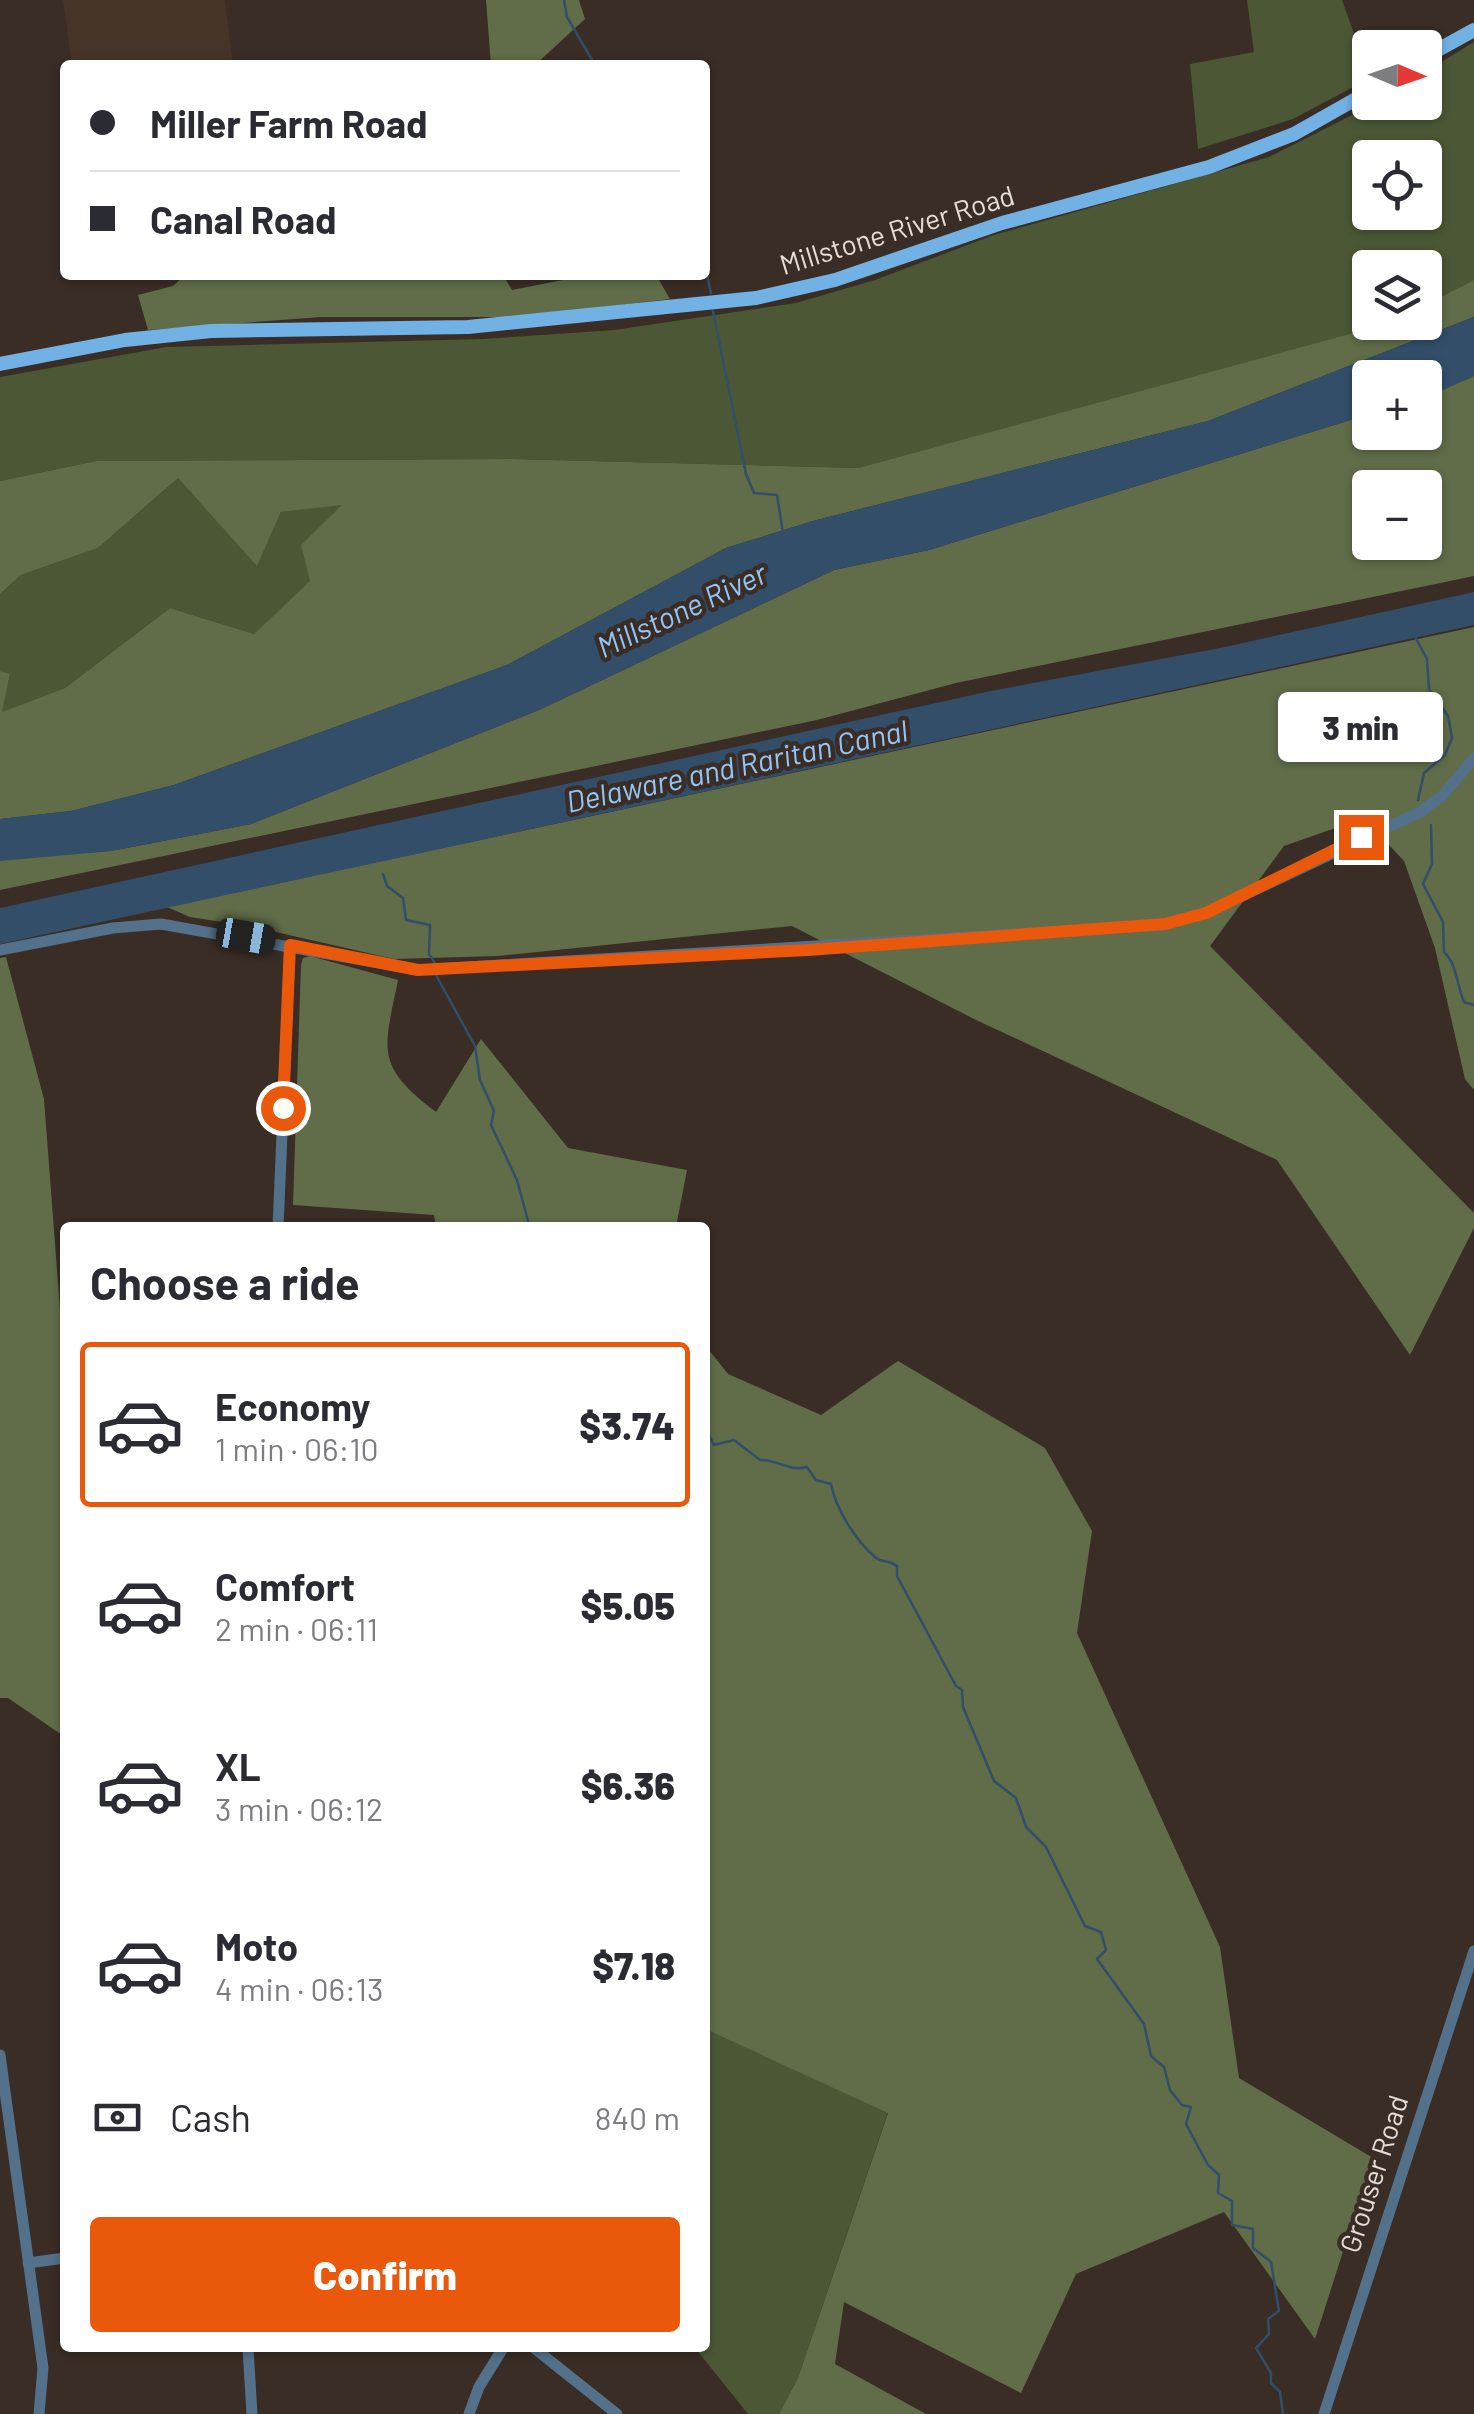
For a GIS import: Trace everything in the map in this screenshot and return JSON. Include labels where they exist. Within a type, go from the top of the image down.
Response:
[{"type":"main road","points":[[1442,48],[1474,30]]},
{"type":"main road","name":"Millstone River Road","points":[[0,364],[125,340],[211,331],[498,326],[770,296],[834,280],[1034,213],[1242,156],[1294,134],[1352,100]]},
{"type":"street","points":[[0,950],[148,924],[290,945],[418,970],[808,950],[1165,924],[1206,913],[1420,812],[1442,796],[1474,758]]},
{"type":"street","points":[[278,1222],[290,945]]},
{"type":"street","name":"Grouser Road","points":[[1324,2414],[1474,1951]]},
{"type":"street","points":[[0,2055],[2,2093],[42,2368],[38,2414]]},
{"type":"street","points":[[28,2263],[60,2259]]},
{"type":"street","points":[[248,2352],[252,2414]]},
{"type":"street","points":[[470,2414],[479,2387],[501,2352]]},
{"type":"street","points":[[539,2352],[617,2414]]},
{"type":"shaded area","points":[[63,0],[225,0],[232,60],[71,60]]},
{"type":"green space","points":[[486,0],[579,0],[585,19],[540,60],[491,60]]},
{"type":"green space","points":[[1247,0],[1342,0],[1353,30],[1352,88],[1293,119],[1198,149],[1190,64],[1254,52]]},
{"type":"green space","points":[[1474,42],[1474,280],[1442,296],[1442,250],[1352,250],[1352,335],[858,468],[513,459],[96,461],[0,481],[0,377],[166,347],[483,339],[614,330],[796,303],[875,280],[994,235],[1269,157],[1352,115],[1352,120],[1442,120],[1442,62]]},
{"type":"green space","points":[[180,280],[506,280],[512,290],[563,280],[659,280],[670,299],[516,317],[321,317],[148,330],[138,295],[173,286]]},
{"type":"green space","points":[[1474,280],[1474,317],[1442,330],[1442,296]]},
{"type":"green space","points":[[1352,333],[1352,340],[1415,340],[1364,360],[1352,360],[1352,365],[1208,421],[813,521],[726,548],[507,665],[174,785],[71,811],[0,819],[0,671],[10,674],[2,712],[65,688],[170,608],[254,634],[310,581],[301,545],[342,505],[281,512],[257,566],[178,478],[98,548],[21,575],[0,594],[0,481],[96,461],[513,459],[858,468]]},
{"type":"green space","points":[[1474,376],[1474,576],[956,683],[817,720],[0,890],[0,859],[111,851],[251,824],[539,710],[834,570],[929,550],[1352,420],[1352,450],[1442,450],[1442,390]]},
{"type":"green space","points":[[178,478],[257,565],[281,512],[343,504],[311,581],[254,634],[170,608],[65,688],[1,713],[10,675],[0,671],[0,594],[21,575],[98,548]]},
{"type":"green space","points":[[1474,627],[1474,1090],[1465,1079],[1435,948],[1404,861],[1364,818],[1284,846],[1210,946],[1474,1213],[1474,1228],[1410,1355],[1277,1160],[976,1020],[792,926],[497,956],[394,959],[254,927],[190,917],[167,907]]},
{"type":"green space","points":[[310,956],[398,980],[389,1024],[388,1055],[402,1081],[436,1112],[481,1039],[568,1148],[687,1170],[677,1222],[435,1222],[434,1215],[293,1205],[303,958]]},
{"type":"green space","points":[[6,957],[44,1099],[60,1309],[60,1734],[8,1698],[0,1698],[0,958]]},
{"type":"green space","points":[[710,1351],[728,1374],[821,1415],[898,1361],[1045,1448],[1092,1531],[1077,1633],[1220,1947],[1239,2078],[1373,2158],[1315,2339],[1224,2212],[1076,2274],[1021,2393],[844,2302],[835,2364],[926,2414],[779,2414],[798,2378],[888,2113],[710,2031]]},
{"type":"green space","points":[[710,2031],[888,2112],[798,2378],[779,2414],[748,2414],[698,2352],[710,2352]]},
{"type":"water","points":[[1474,317],[1474,376],[1442,391],[1442,360],[1364,360],[1415,340],[1442,340],[1442,330]]},
{"type":"water","name":"Millstone River","points":[[1352,365],[1352,420],[929,550],[834,570],[539,710],[251,824],[111,851],[0,861],[0,819],[71,811],[174,785],[507,665],[726,548],[813,521],[1208,421]]},
{"type":"water","name":"Delaware and Raritan Canal","points":[[1474,592],[1474,625],[0,944],[0,908],[986,692],[1225,647]]},
{"type":"waterway","points":[[564,0],[567,17],[592,60]]},
{"type":"waterway","points":[[708,280],[711,293]]},
{"type":"waterway","points":[[713,311],[746,474],[754,493],[777,495],[783,533]]},
{"type":"waterway","points":[[1414,635],[1427,659],[1429,689],[1448,716],[1452,738],[1445,755],[1424,773],[1418,800]]},
{"type":"waterway","points":[[1431,825],[1432,864],[1423,884],[1443,922],[1444,952],[1464,1002],[1474,1005]]},
{"type":"waterway","points":[[383,874],[387,886],[403,898],[406,920],[430,925],[429,954],[435,963]]},
{"type":"waterway","points":[[436,975],[475,1046],[480,1080],[494,1111],[491,1125],[517,1180],[528,1222]]},
{"type":"waterway","points":[[710,1437],[714,1445],[734,1440],[760,1460],[807,1467],[816,1480],[831,1484],[842,1514],[861,1542],[876,1558],[897,1566],[897,1576],[956,1686],[962,1690],[963,1707],[994,1781],[1016,1798],[1026,1827],[1046,1847],[1085,1926],[1101,1932],[1106,1950],[1097,1959],[1144,2024],[1151,2056],[1164,2067],[1170,2090],[1182,2105],[1191,2107],[1186,2124],[1208,2165],[1219,2175],[1218,2193],[1232,2201],[1232,2225],[1253,2229],[1253,2248],[1271,2262],[1279,2311],[1268,2319],[1269,2334],[1256,2348],[1271,2373],[1271,2383],[1280,2392],[1283,2414]]},
{"type":"route","points":[[283,1108],[290,945],[418,970],[808,950],[1165,924],[1206,913],[1361,837]]}]
